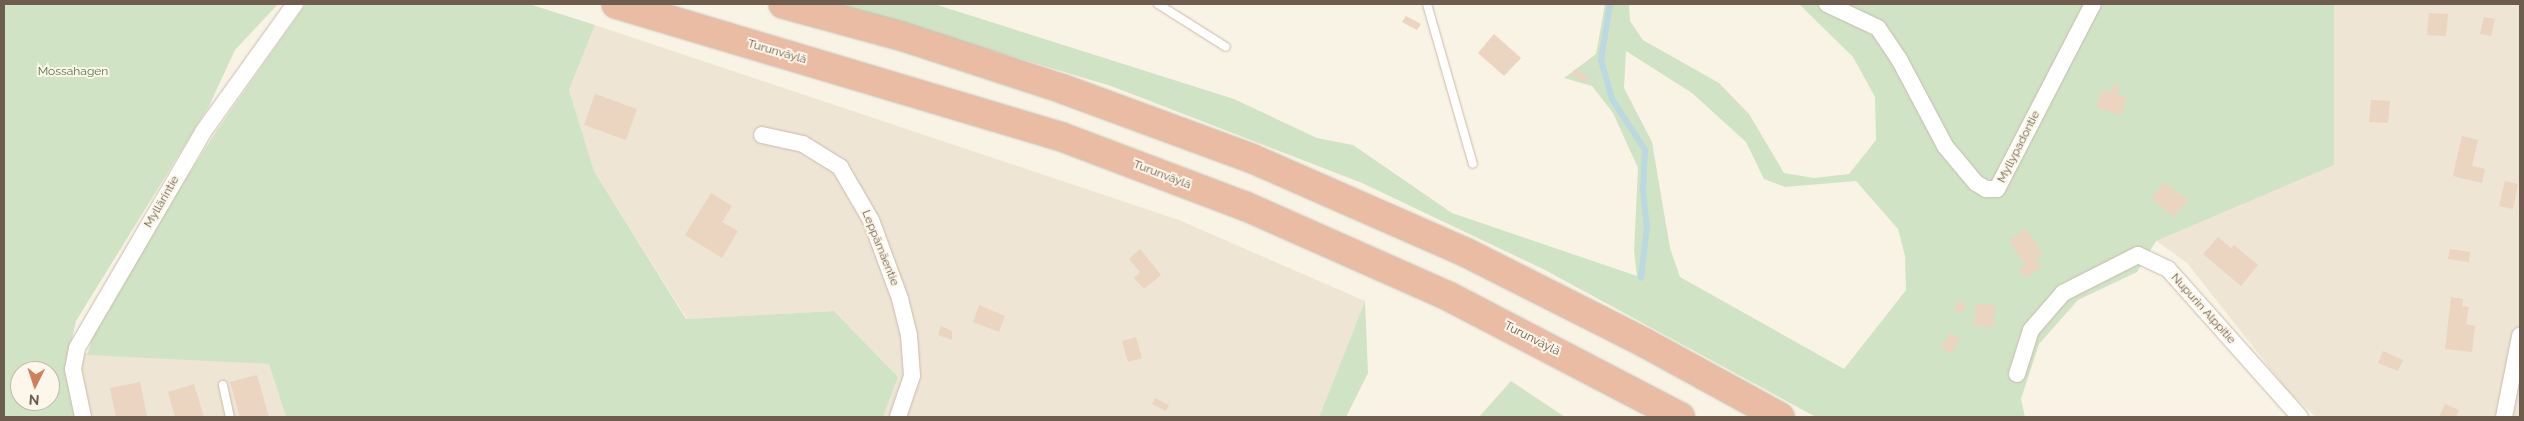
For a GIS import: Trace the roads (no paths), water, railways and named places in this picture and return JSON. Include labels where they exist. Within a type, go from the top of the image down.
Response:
[{"type":"highway","name":"Turunväylä","points":[[616,4],[1062,137],[1245,206],[1448,296],[1680,417]]},
{"type":"highway","points":[[783,4],[901,36],[1054,86],[1253,159],[1465,252],[1645,343],[1780,417]]},
{"type":"street","name":"Myllärintie","points":[[82,417],[73,370],[77,348],[203,132],[295,4]]},
{"type":"street","name":"Myllypadontie","points":[[1828,4],[1878,28],[1900,59],[1945,146],[1976,182],[1986,189],[1997,189],[2093,4]]},
{"type":"street","name":"Leppämäentie","points":[[762,135],[803,144],[840,167],[871,220],[897,290],[910,335],[912,376],[898,417]]},
{"type":"street","name":"Nupurin Alppitie","points":[[2017,374],[2031,330],[2063,293],[2138,256],[2168,269],[2300,417]]},
{"type":"street","points":[[2504,417],[2520,336]]},
{"type":"lane","points":[[1158,4],[1226,47]]},
{"type":"lane","points":[[1428,4],[1473,164]]},
{"type":"lane","points":[[223,385],[230,417]]},
{"type":"waterway","points":[[1610,4],[1601,60],[1612,99],[1645,150],[1643,190],[1647,227],[1641,278]]},
{"type":"park label","name":"Mossahagen","points":[[73,72]]}]
